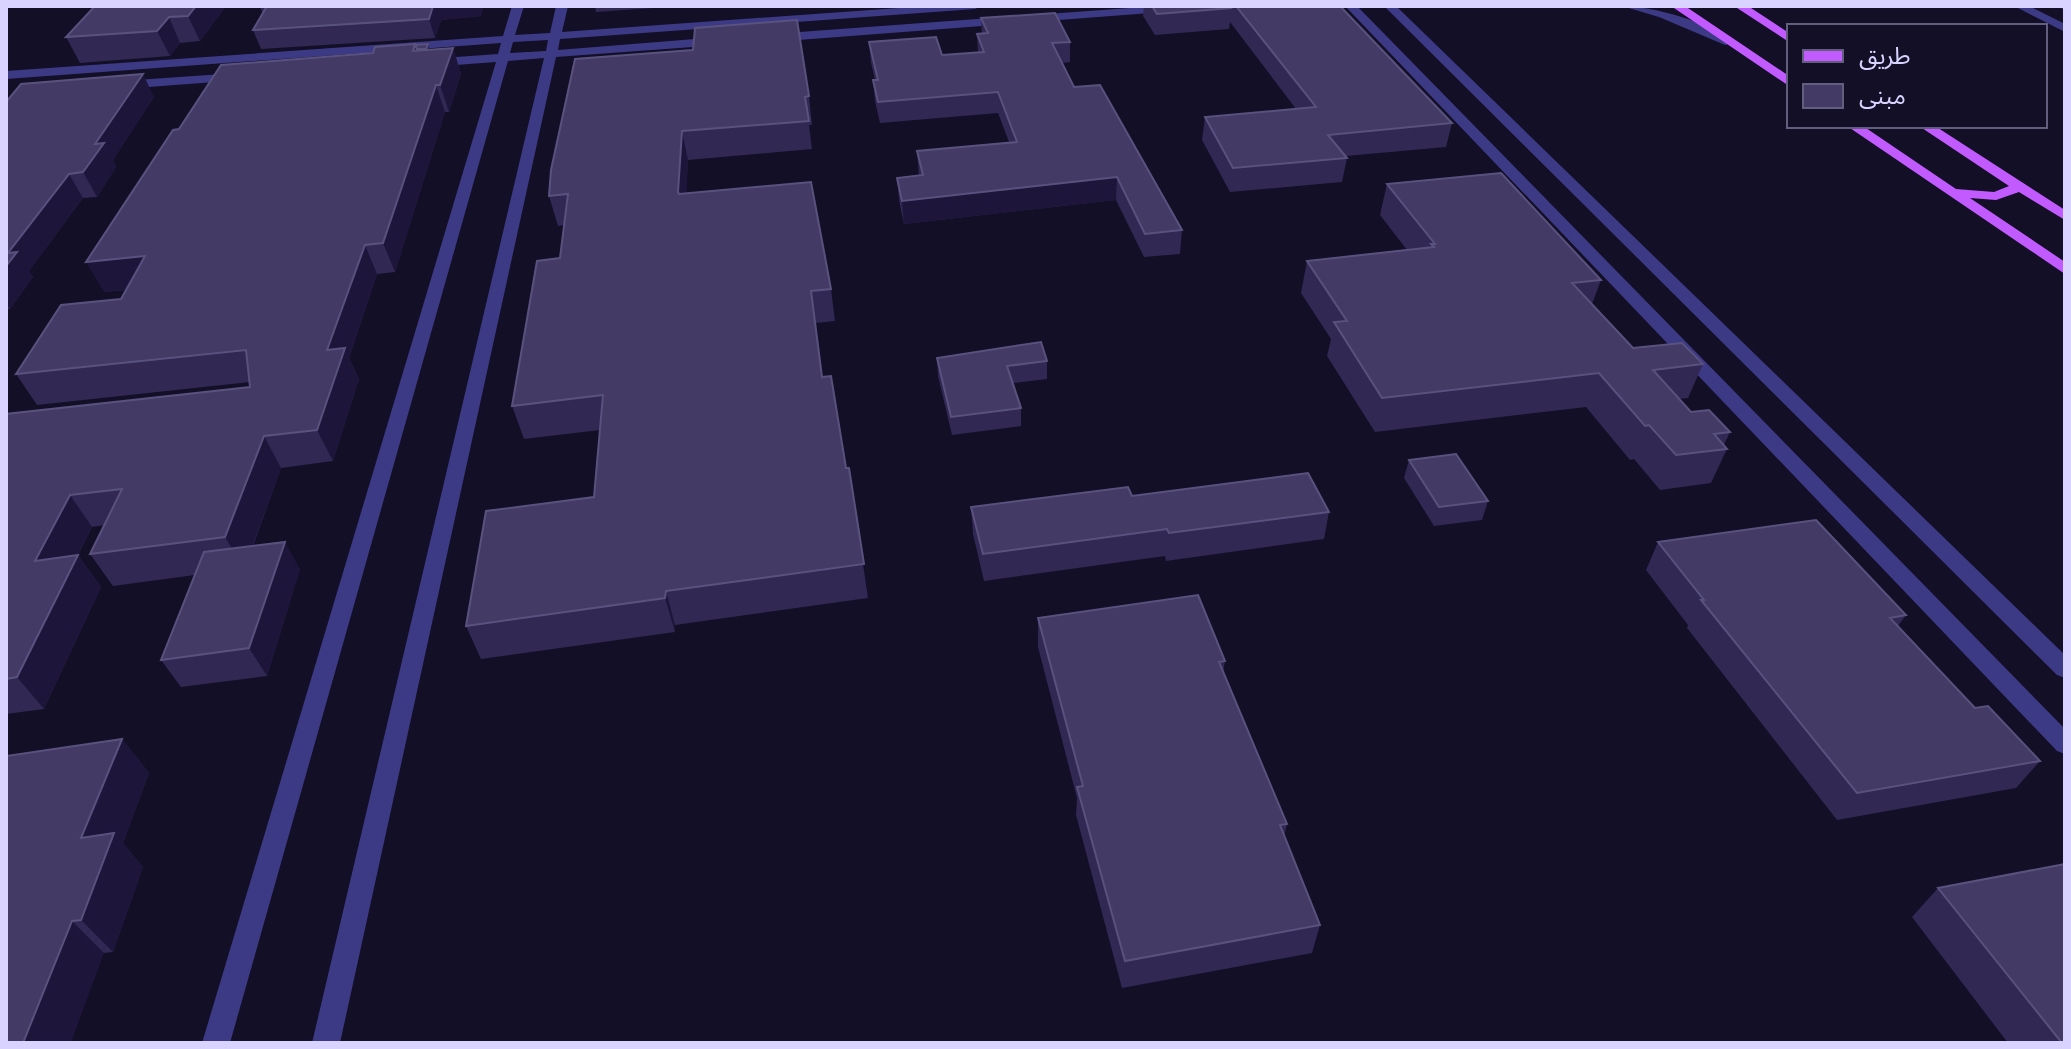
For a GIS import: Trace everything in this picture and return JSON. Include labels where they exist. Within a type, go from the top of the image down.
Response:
[{"type":"main road","points":[[1677,6],[1787,81]]},
{"type":"main road","points":[[1740,6],[1787,37]]},
{"type":"main road","points":[[1857,128],[2065,269]]},
{"type":"main road","points":[[1929,128],[2065,216]]},
{"type":"main road","points":[[1953,192],[1996,196],[2019,187]]},
{"type":"street","points":[[216,1043],[518,6]]},
{"type":"street","points":[[326,1043],[562,6]]},
{"type":"street","points":[[6,75],[553,45],[975,6]]},
{"type":"street","points":[[752,39],[1203,6]]},
{"type":"street","points":[[1351,6],[2065,744]]},
{"type":"street","points":[[1390,6],[2065,669]]},
{"type":"street","points":[[1628,6],[1663,14],[1729,42]]},
{"type":"street","points":[[2020,6],[2065,29]]},
{"type":"street","points":[[410,64],[506,48],[737,40]]},
{"type":"street","points":[[114,86],[253,76]]},
{"type":"building","points":[[95,6],[196,6],[188,16],[169,17],[157,31],[66,37]]},
{"type":"building","points":[[267,6],[433,6],[429,19],[253,30]]},
{"type":"building","points":[[1152,6],[1230,6],[1231,8],[1157,14]]},
{"type":"building","points":[[1236,6],[1340,6],[1452,123],[1328,135],[1347,158],[1233,168],[1205,117],[1316,107]]},
{"type":"building","points":[[1055,13],[1070,42],[1052,43],[1074,87],[1100,85],[1182,230],[1145,234],[1117,177],[902,201],[897,178],[923,175],[917,151],[1017,142],[998,92],[878,102],[873,80],[878,80],[869,42],[936,37],[942,55],[984,52],[977,34],[988,33],[981,18]]},
{"type":"building","points":[[797,20],[809,96],[805,97],[809,121],[682,131],[678,192],[811,182],[831,289],[811,291],[822,377],[831,376],[864,564],[666,591],[665,598],[466,626],[486,511],[594,497],[603,395],[512,406],[537,261],[560,258],[568,194],[549,196],[551,170],[575,59],[693,50],[695,28]]},
{"type":"building","points":[[415,44],[413,51],[453,48],[440,85],[436,85],[383,243],[365,245],[327,350],[345,348],[317,430],[264,436],[225,537],[90,554],[122,489],[70,495],[35,561],[78,555],[17,677],[6,679],[6,414],[250,387],[246,350],[16,374],[61,305],[121,299],[145,256],[86,262],[173,130],[179,129],[221,65],[373,53],[375,47]]},
{"type":"building","points":[[428,44],[426,49],[417,49],[415,45]]},
{"type":"building","points":[[143,74],[95,144],[104,143],[83,172],[69,174],[8,253],[17,252],[6,266],[6,102],[21,84]]},
{"type":"building","points":[[1501,173],[1601,280],[1572,283],[1633,348],[1682,343],[1703,364],[1653,370],[1691,412],[1709,410],[1730,432],[1714,434],[1727,449],[1676,455],[1649,425],[1645,426],[1599,373],[1382,398],[1334,322],[1347,321],[1307,261],[1434,247],[1431,244],[1435,244],[1387,184]]},
{"type":"building","points":[[1041,342],[1047,361],[1007,366],[1021,408],[951,417],[937,358]]},
{"type":"building","points":[[1456,454],[1488,501],[1439,507],[1409,460]]},
{"type":"building","points":[[1308,473],[1329,512],[1169,533],[1167,529],[983,554],[971,507],[1128,487],[1132,496]]},
{"type":"building","points":[[1816,520],[1906,615],[1890,618],[1975,708],[1988,706],[2040,761],[1857,793],[1658,542]]},
{"type":"building","points":[[285,542],[249,648],[161,660],[204,552]]},
{"type":"building","points":[[1198,595],[1225,661],[1219,662],[1287,824],[1280,825],[1320,925],[1125,961],[1077,787],[1083,786],[1038,618]]},
{"type":"building","points":[[122,739],[81,838],[114,833],[81,920],[72,921],[23,1043],[6,1043],[6,756]]},
{"type":"building","points":[[2065,864],[2065,1043],[2062,1043],[1938,888]]}]
